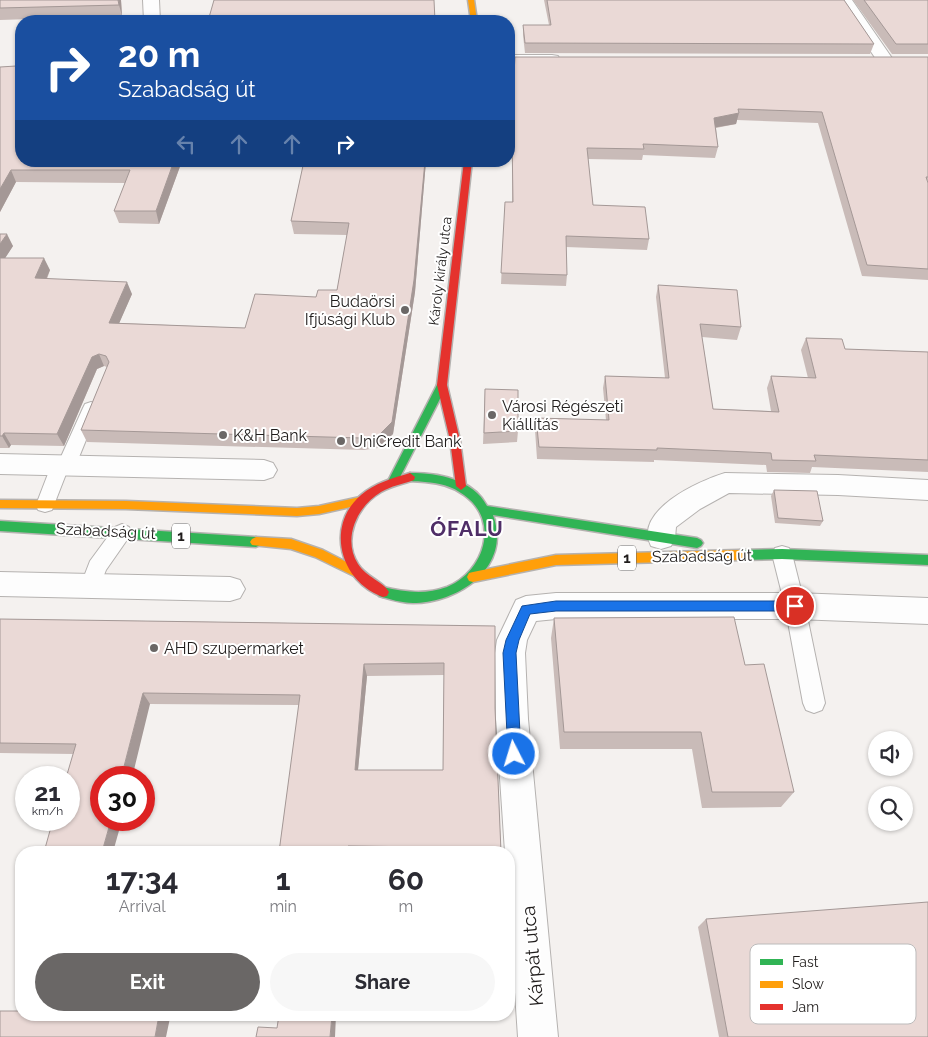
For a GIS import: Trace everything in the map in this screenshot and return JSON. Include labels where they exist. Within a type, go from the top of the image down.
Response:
[{"type":"main road","points":[[471,0],[473,15]]},
{"type":"main road","name":"Károly király utca","points":[[461,486],[455,440],[442,385],[467,167]]},
{"type":"main road","name":"Károly király utca","points":[[393,481],[442,385]]},
{"type":"main road","name":"1","points":[[410,477],[428,477],[445,480],[461,486],[475,497],[486,510],[491,521],[492,544],[489,556],[473,577],[461,586],[446,593],[412,598],[396,596],[380,590],[366,582],[356,572],[347,558],[343,544],[344,528],[350,513],[360,501],[393,481],[410,477]]},
{"type":"main road","name":"Szabadság út","points":[[0,504],[126,505],[297,512],[319,510],[360,501]]},
{"type":"main road","name":"Szabadság út","points":[[486,510],[661,538],[782,554]]},
{"type":"main road","name":"Szabadság út","points":[[0,526],[122,532],[291,544],[318,553],[356,572]]},
{"type":"main road","name":"Szabadság út","points":[[473,577],[556,560],[782,554],[928,560]]},
{"type":"street","points":[[151,0],[152,15]]},
{"type":"street","points":[[844,0],[894,61],[866,61]]},
{"type":"street","points":[[515,60],[570,60]]},
{"type":"street","points":[[0,464],[264,470]]},
{"type":"street","name":"Szabadság út","points":[[661,538],[663,522],[690,501],[725,483],[838,485],[928,490]]},
{"type":"street","points":[[0,584],[230,590]]},
{"type":"street","name":"Kárpát utca","points":[[538,1037],[512,719],[510,653],[512,640],[526,609],[556,606],[795,606]]},
{"type":"street","points":[[795,606],[928,611]]},
{"type":"lane","points":[[45,505],[98,391]]},
{"type":"lane","points":[[90,587],[97,567],[122,532]]},
{"type":"lane","points":[[782,554],[795,606],[814,703]]},
{"type":"building","points":[[0,0],[118,0],[119,5],[0,8]]},
{"type":"building","points":[[214,0],[434,0],[435,15],[210,15]]},
{"type":"building","points":[[547,0],[844,0],[874,44],[525,43],[523,25],[551,25]]},
{"type":"building","points":[[864,0],[928,0],[928,44],[896,44]]},
{"type":"building","points":[[515,57],[928,57],[928,177],[926,177],[928,183],[928,269],[867,265],[822,112],[738,109],[739,113],[714,118],[718,147],[643,144],[644,149],[587,148],[593,205],[645,207],[649,239],[566,236],[567,275],[501,273],[505,202],[513,202],[512,167],[515,167]]},
{"type":"building","points":[[15,66],[15,167],[172,167],[156,211],[114,211],[130,170],[11,170],[0,189],[0,67]]},
{"type":"building","points":[[303,167],[424,167],[414,280],[392,422],[377,437],[81,430],[109,362],[106,356],[99,354],[92,357],[57,434],[4,433],[0,436],[0,258],[44,258],[35,278],[127,282],[109,323],[245,328],[255,294],[316,297],[318,290],[337,290],[349,223],[291,221]]},
{"type":"building","points":[[0,234],[7,234],[0,244]]},
{"type":"building","points":[[658,285],[737,290],[741,327],[700,324],[713,409],[779,412],[771,376],[816,378],[806,338],[842,339],[845,349],[928,352],[928,460],[814,455],[816,461],[772,460],[771,453],[657,448],[657,450],[539,447],[536,418],[609,420],[605,376],[669,378]]},
{"type":"building","points":[[485,389],[518,390],[518,431],[484,433]]},
{"type":"building","points":[[774,490],[817,491],[823,521],[778,518]]},
{"type":"building","points":[[734,617],[745,665],[764,664],[794,792],[712,792],[701,732],[564,732],[554,618]]},
{"type":"building","points":[[0,619],[495,626],[495,708],[501,846],[280,846],[300,695],[143,693],[124,766],[90,766],[90,831],[108,831],[104,846],[46,846],[50,831],[80,831],[80,766],[70,766],[76,744],[0,743]],"holes":[[[444,663],[443,770],[355,770],[364,664]]]},
{"type":"building","points":[[928,902],[928,1037],[728,1037],[706,919]]},
{"type":"building","points":[[0,1011],[15,1011],[15,1021],[158,1021],[155,1037],[0,1037]]},
{"type":"building","points":[[278,1021],[331,1021],[330,1037],[256,1037],[258,1027],[277,1028]]},
{"type":"traffic: fast","points":[[393,481],[442,385]]},
{"type":"traffic: fast","points":[[383,592],[413,598],[432,596],[452,590],[476,573],[485,560],[490,546],[491,531],[488,517],[481,504],[470,493],[444,480],[410,477]]},
{"type":"traffic: fast","points":[[486,510],[697,543]]},
{"type":"traffic: fast","points":[[0,526],[256,542]]},
{"type":"traffic: fast","points":[[740,555],[782,554],[928,560]]},
{"type":"traffic: slow","points":[[471,0],[473,15]]},
{"type":"traffic: slow","points":[[0,504],[126,505],[297,512],[319,510],[360,501]]},
{"type":"traffic: slow","points":[[256,542],[291,544],[319,553],[356,572]]},
{"type":"traffic: slow","points":[[473,577],[556,560],[740,555]]},
{"type":"traffic: jam","points":[[461,486],[455,440],[442,385],[467,167]]},
{"type":"traffic: jam","points":[[383,592],[363,579],[353,566],[348,555],[346,531],[350,519],[364,499],[382,486],[410,477]]},
{"type":"place","name":"Budaörsi Ifjúsági Klub","points":[[405,310]]},
{"type":"place","name":"Városi Régészeti Kiállítás","points":[[492,415]]},
{"type":"place","name":"K&H Bank","points":[[223,435]]},
{"type":"place","name":"UniCredit Bank","points":[[341,441]]},
{"type":"place","name":"AHD szupermarket","points":[[154,648]]},
{"type":"district","name":"ÓFALU","points":[[467,528]]},
{"type":"route","points":[[514,754],[510,653],[512,640],[526,609],[556,606],[795,606]]}]
